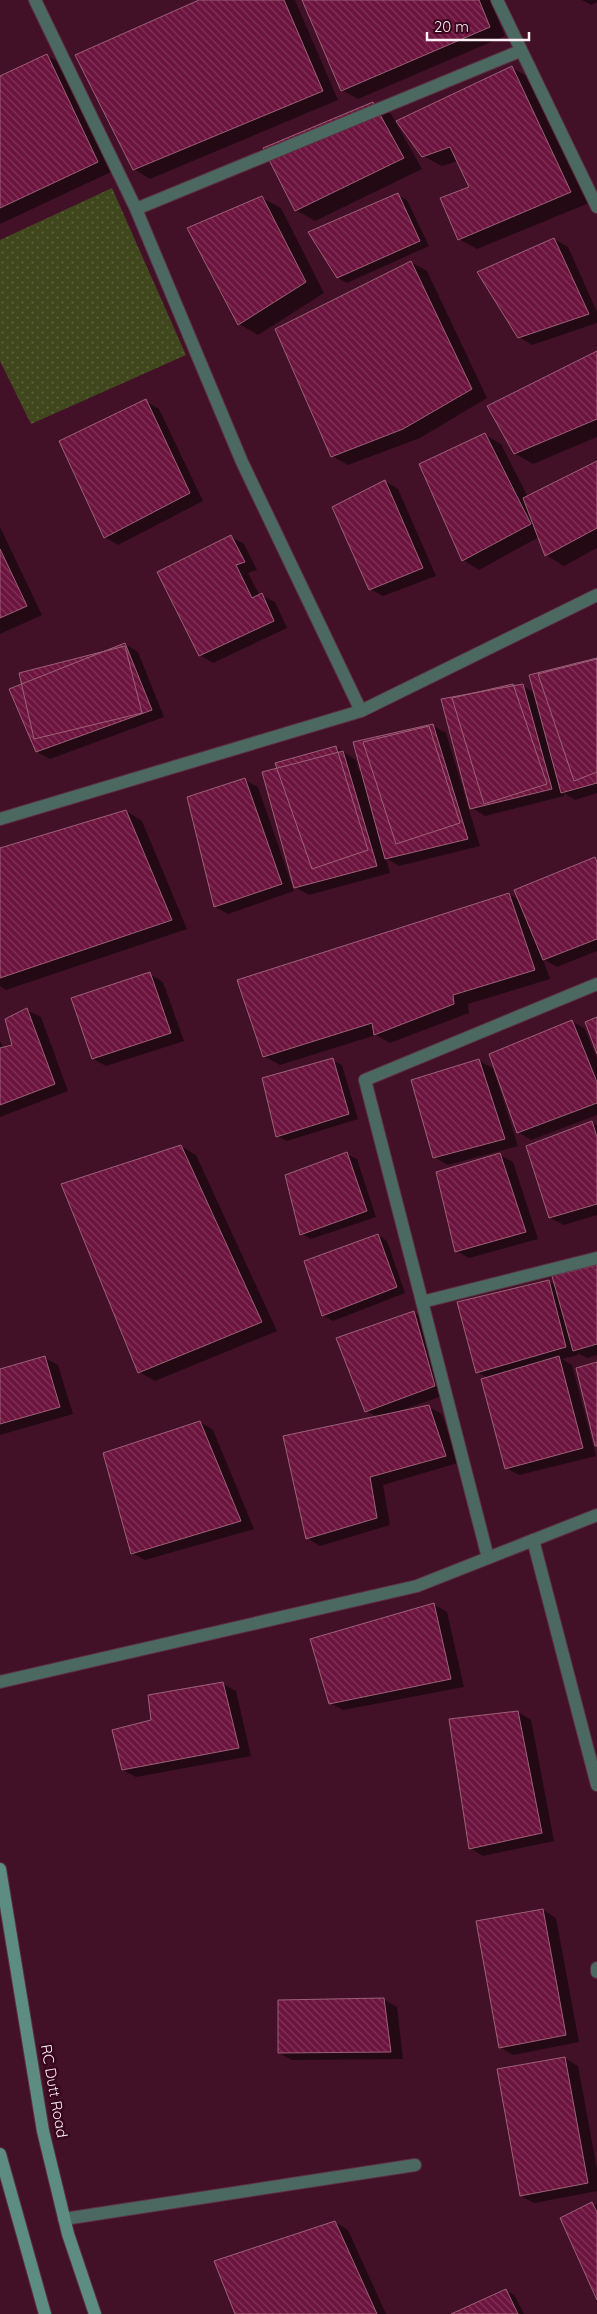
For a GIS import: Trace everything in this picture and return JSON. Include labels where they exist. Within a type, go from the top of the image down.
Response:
[{"type":"main road","name":"RC Dutt Road","points":[[0,1869],[43,2131],[64,2219],[95,2314]]},
{"type":"main road","points":[[0,2154],[44,2314]]},
{"type":"street","points":[[35,0],[136,209],[242,462],[361,712]]},
{"type":"street","points":[[497,0],[597,207]]},
{"type":"street","points":[[136,209],[520,51]]},
{"type":"street","points":[[0,819],[361,712],[597,595]]},
{"type":"street","points":[[488,1558],[364,1080],[597,984]]},
{"type":"street","points":[[422,1302],[597,1258]]},
{"type":"street","points":[[0,1682],[417,1586],[597,1515]]},
{"type":"street","points":[[534,1540],[597,1785]]},
{"type":"street","points":[[64,2219],[415,2165]]},
{"type":"green space","points":[[112,188],[186,355],[31,424],[0,361],[0,240]]},
{"type":"building","points":[[199,0],[284,0],[323,91],[133,170],[75,55]]},
{"type":"building","points":[[302,0],[479,0],[490,27],[341,91]]},
{"type":"building","points":[[47,54],[98,162],[0,208],[0,76]]},
{"type":"building","points":[[512,66],[571,192],[458,240],[440,198],[469,187],[450,147],[422,157],[396,121]]},
{"type":"building","points":[[373,102],[404,158],[295,211],[263,148]]},
{"type":"building","points":[[398,193],[420,241],[337,278],[308,232]]},
{"type":"building","points":[[262,196],[306,282],[238,325],[187,228]]},
{"type":"building","points":[[554,238],[589,314],[518,338],[477,272]]},
{"type":"building","points":[[411,261],[472,389],[403,429],[331,457],[275,329]]},
{"type":"building","points":[[597,351],[597,419],[514,454],[487,406]]},
{"type":"building","points":[[146,399],[190,493],[104,538],[59,441]]},
{"type":"building","points":[[485,433],[531,524],[462,561],[419,464]]},
{"type":"building","points":[[597,461],[597,528],[545,556],[523,498]]},
{"type":"building","points":[[385,480],[423,568],[369,590],[332,507]]},
{"type":"building","points":[[231,535],[245,562],[236,565],[252,598],[262,593],[274,621],[199,656],[157,572]]},
{"type":"building","points":[[0,549],[27,606],[0,618]]},
{"type":"building","points":[[125,643],[152,710],[36,752],[9,689]]},
{"type":"building","points":[[125,646],[142,713],[34,739],[19,673]]},
{"type":"building","points":[[597,658],[597,783],[561,793],[529,675]]},
{"type":"building","points":[[597,659],[597,772],[574,781],[538,674]]},
{"type":"building","points":[[513,684],[547,784],[484,804],[452,698]]},
{"type":"building","points":[[523,684],[552,789],[470,809],[441,699]]},
{"type":"building","points":[[433,724],[468,839],[385,859],[353,742]]},
{"type":"building","points":[[429,726],[460,823],[396,844],[363,742]]},
{"type":"building","points":[[336,746],[368,850],[312,869],[275,763]]},
{"type":"building","points":[[343,751],[377,866],[294,888],[262,772]]},
{"type":"building","points":[[245,778],[282,884],[214,907],[187,797]]},
{"type":"building","points":[[126,810],[172,920],[0,978],[0,848]]},
{"type":"building","points":[[595,857],[597,862],[597,939],[543,960],[514,890]]},
{"type":"building","points":[[509,893],[535,970],[453,995],[454,1004],[374,1035],[372,1023],[263,1057],[237,980]]},
{"type":"building","points":[[150,972],[171,1033],[92,1059],[71,998]]},
{"type":"building","points":[[27,1008],[55,1084],[0,1105],[0,1048],[12,1045],[5,1019]]},
{"type":"building","points":[[597,1017],[597,1054],[585,1022]]},
{"type":"building","points":[[572,1020],[597,1082],[597,1103],[517,1133],[489,1054]]},
{"type":"building","points":[[333,1058],[349,1114],[276,1137],[262,1078]]},
{"type":"building","points":[[479,1059],[505,1139],[433,1158],[411,1080]]},
{"type":"building","points":[[592,1121],[597,1137],[597,1204],[549,1218],[526,1146]]},
{"type":"building","points":[[181,1145],[262,1322],[138,1373],[61,1184]]},
{"type":"building","points":[[347,1152],[367,1211],[300,1235],[285,1175]]},
{"type":"building","points":[[500,1153],[526,1232],[455,1252],[436,1172]]},
{"type":"building","points":[[378,1234],[397,1287],[322,1316],[304,1261]]},
{"type":"building","points":[[597,1265],[597,1344],[573,1351],[552,1276]]},
{"type":"building","points":[[549,1280],[566,1347],[476,1373],[457,1302]]},
{"type":"building","points":[[414,1311],[435,1386],[365,1412],[336,1338]]},
{"type":"building","points":[[45,1356],[60,1407],[0,1424],[0,1369]]},
{"type":"building","points":[[559,1356],[583,1448],[505,1469],[481,1379]]},
{"type":"building","points":[[597,1362],[597,1446],[595,1446],[576,1368]]},
{"type":"building","points":[[429,1405],[446,1456],[370,1477],[377,1518],[306,1539],[283,1436]]},
{"type":"building","points":[[200,1421],[241,1521],[131,1554],[103,1453]]},
{"type":"building","points":[[434,1603],[451,1679],[329,1704],[310,1639]]},
{"type":"building","points":[[223,1682],[239,1748],[122,1770],[112,1730],[151,1720],[148,1695]]},
{"type":"building","points":[[518,1711],[542,1833],[469,1849],[449,1719]]},
{"type":"building","points":[[543,1909],[566,2035],[499,2048],[476,1921]]},
{"type":"building","points":[[384,1998],[391,2052],[278,2053],[278,2000]]},
{"type":"building","points":[[565,2057],[588,2183],[520,2196],[497,2069]]},
{"type":"building","points":[[592,2202],[597,2212],[597,2300],[560,2218]]},
{"type":"building","points":[[335,2221],[377,2314],[235,2314],[214,2261]]},
{"type":"building","points":[[506,2289],[518,2314],[451,2314]]}]
